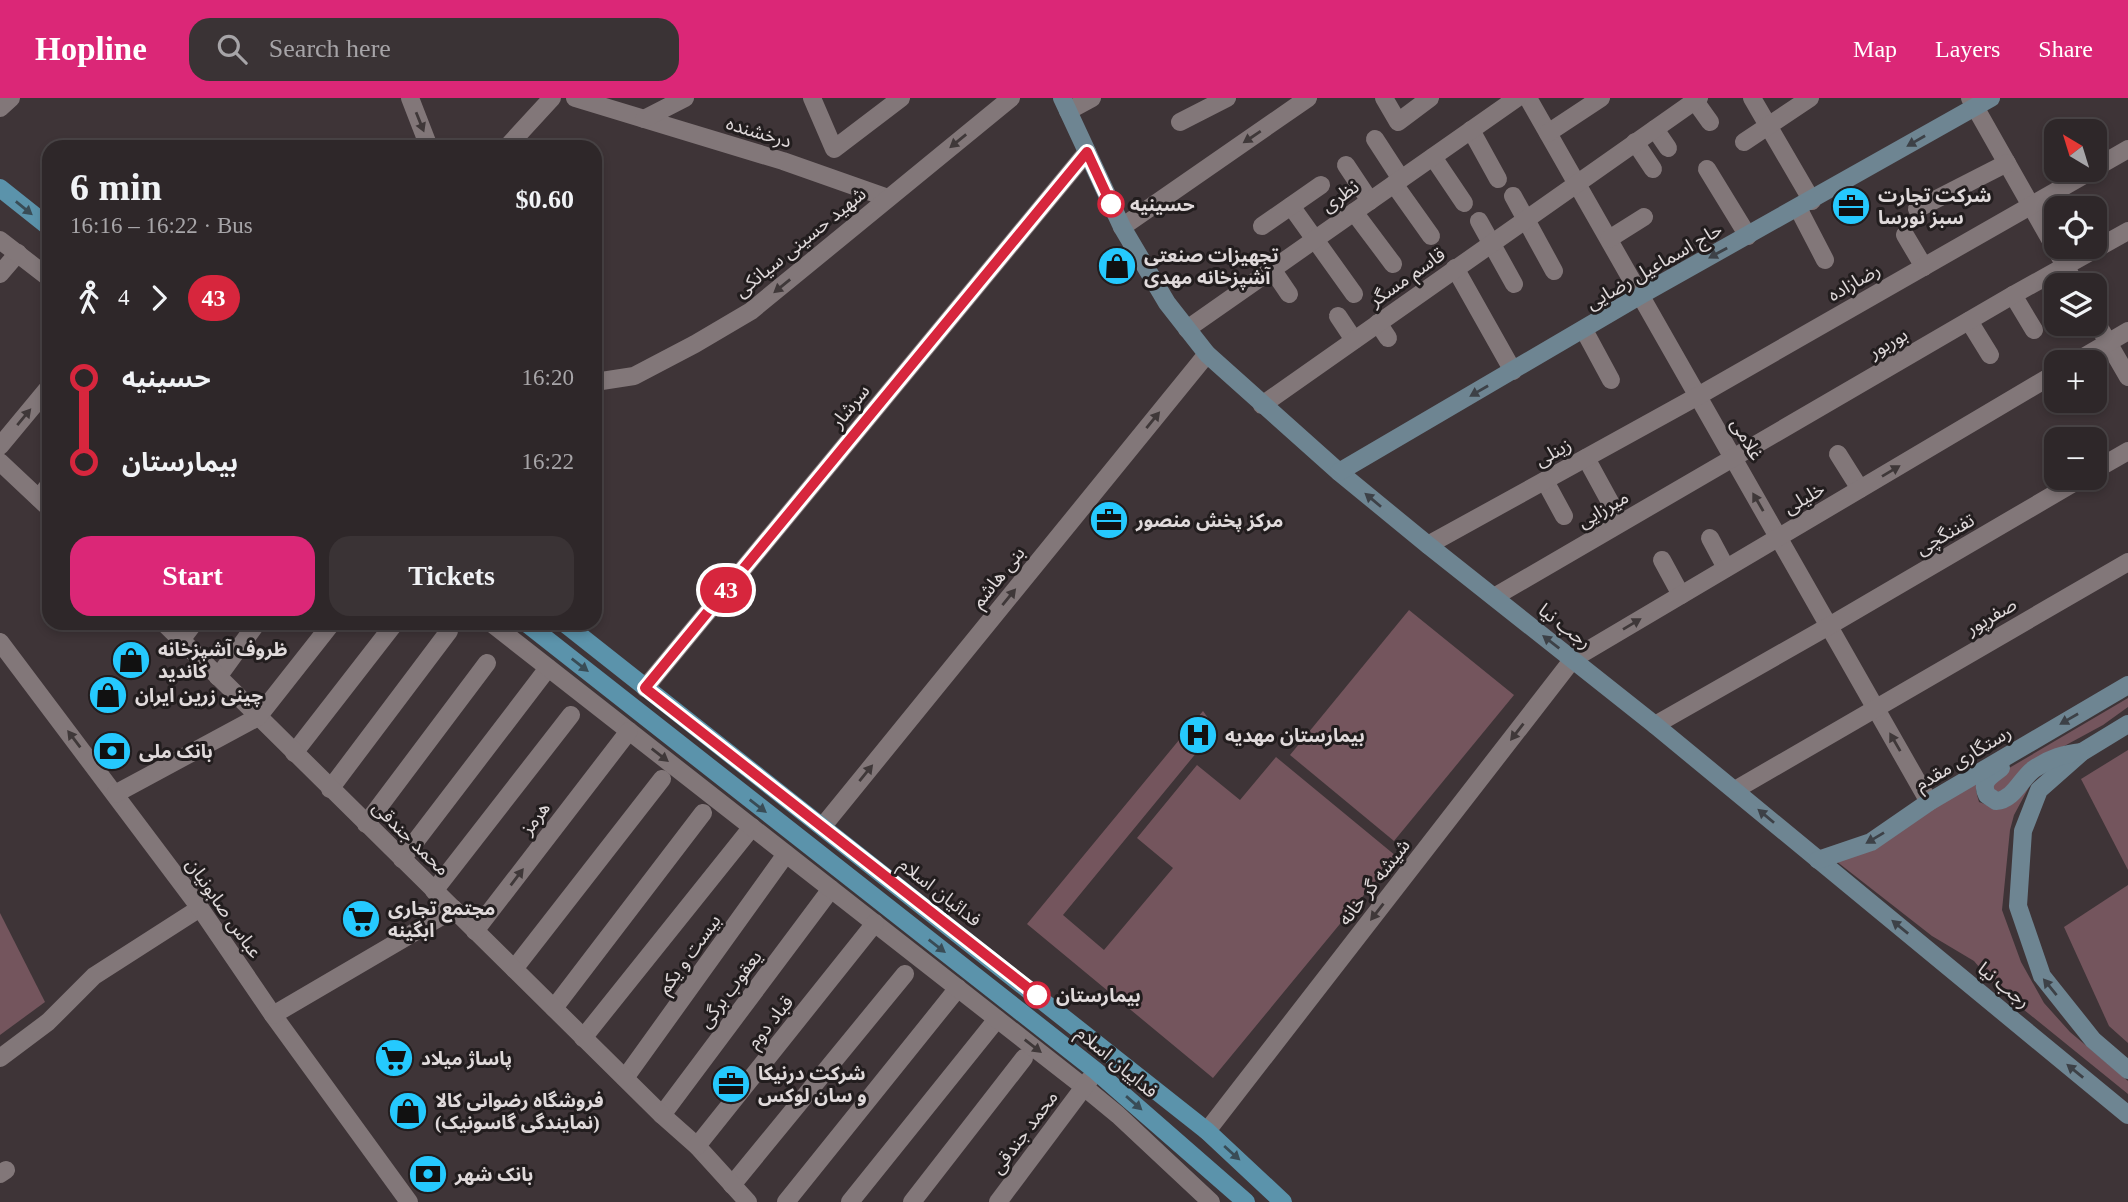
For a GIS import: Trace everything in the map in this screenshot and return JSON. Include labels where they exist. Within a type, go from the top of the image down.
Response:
[{"type":"main road","name":"حاج اسماعیل رضایی","points":[[1339,472],[1979,101]]},
{"type":"main road","name":"رجب نیا","points":[[1065,105],[1122,227],[1167,303],[1206,354],[1339,472],[1427,545],[1735,790],[2128,1115]]},
{"type":"main road","points":[[0,188],[42,221]]},
{"type":"main road","name":"فداییان اسلام","points":[[535,630],[1096,1071],[1245,1202]]},
{"type":"main road","name":"فدائیان اسلام","points":[[573,630],[1208,1131],[1283,1202]]},
{"type":"main road","name":"رستگاری مقدم","points":[[1818,860],[1871,842],[1929,802],[2128,685]]},
{"type":"main road","points":[[2128,724],[2082,752],[2039,790],[2023,831],[2018,906],[2042,976],[2093,1040],[2128,1070]]},
{"type":"main road","points":[[2045,733],[1986,779],[1984,790],[1987,795],[1996,801],[2002,800],[2032,770],[2059,755],[2082,752]]},
{"type":"street","points":[[0,108],[11,98]]},
{"type":"street","points":[[410,98],[426,140]]},
{"type":"street","points":[[514,140],[552,98]]},
{"type":"street","name":"درخشنده","points":[[575,98],[783,161],[888,198]]},
{"type":"street","points":[[644,119],[661,104],[685,98]]},
{"type":"street","points":[[812,98],[834,149],[899,99]]},
{"type":"street","points":[[872,98],[880,114]]},
{"type":"street","name":"شهید حسینی سیانکی","points":[[602,381],[634,376],[751,311],[1011,98]]},
{"type":"street","points":[[1065,105],[1092,98]]},
{"type":"street","points":[[1180,122],[1227,98]]},
{"type":"street","points":[[1122,227],[1308,98]]},
{"type":"street","points":[[1384,98],[1398,122],[1430,98]]},
{"type":"street","name":"نظری","points":[[1187,329],[1517,98]]},
{"type":"street","name":"غلامی","points":[[1528,98],[1929,802]]},
{"type":"street","points":[[1548,133],[1601,98]]},
{"type":"street","points":[[1752,98],[1769,126],[1805,204],[1825,260]]},
{"type":"street","points":[[1744,142],[1810,98]]},
{"type":"street","points":[[1697,100],[1710,122]]},
{"type":"street","name":"قاسم مسگر","points":[[1262,405],[1354,340],[1383,330],[1413,307],[1455,268],[1697,100]]},
{"type":"street","points":[[1979,101],[2007,163],[2069,273]]},
{"type":"street","points":[[1655,129],[1668,148]]},
{"type":"street","points":[[1471,130],[1498,179]]},
{"type":"street","points":[[1375,139],[1431,236]]},
{"type":"street","points":[[1636,142],[1653,169]]},
{"type":"street","name":"رضازاده","points":[[2107,160],[2128,149]]},
{"type":"street","name":"سرشار","points":[[645,688],[1087,152]]},
{"type":"street","points":[[1433,157],[1464,203]]},
{"type":"street","points":[[1917,209],[2007,163]]},
{"type":"street","points":[[1346,165],[1370,201]]},
{"type":"street","points":[[1707,169],[1748,236]]},
{"type":"street","name":"رضازاده","points":[[1698,396],[2068,182]]},
{"type":"street","points":[[1262,226],[1321,186]]},
{"type":"street","points":[[1513,196],[1554,271]]},
{"type":"street","points":[[1291,206],[1354,294]]},
{"type":"street","points":[[1354,212],[1393,264]]},
{"type":"street","points":[[1609,239],[1644,218]]},
{"type":"street","points":[[1479,221],[1514,284]]},
{"type":"street","name":"بوربور","points":[[1733,457],[2128,231]]},
{"type":"street","points":[[1905,235],[1923,267]]},
{"type":"street","points":[[0,240],[42,272]]},
{"type":"street","points":[[0,274],[18,253]]},
{"type":"street","points":[[1455,268],[1513,371]]},
{"type":"street","points":[[1272,269],[1289,294]]},
{"type":"street","points":[[2013,295],[2034,331]]},
{"type":"street","points":[[1338,316],[1354,340]]},
{"type":"street","points":[[1969,321],[1990,355]]},
{"type":"street","points":[[1584,330],[1611,380]]},
{"type":"street","points":[[2096,350],[2128,331]]},
{"type":"street","points":[[2104,336],[2128,377]]},
{"type":"street","name":"بنی هاشم","points":[[823,826],[1206,354]]},
{"type":"street","name":"خلیلی","points":[[1573,659],[2044,380]]},
{"type":"street","points":[[0,446],[42,395]]},
{"type":"street","name":"زینلی","points":[[1427,545],[1698,396]]},
{"type":"street","points":[[2107,463],[2128,451]]},
{"type":"street","points":[[1838,454],[1860,489]]},
{"type":"street","name":"میرزایی","points":[[1494,597],[1733,457]]},
{"type":"street","points":[[1586,458],[1621,522]]},
{"type":"street","points":[[0,462],[42,494]]},
{"type":"street","points":[[1545,481],[1564,516]]},
{"type":"street","name":"تفننگچی","points":[[1655,725],[2061,490]]},
{"type":"street","points":[[1710,538],[1726,568]]},
{"type":"street","points":[[1662,560],[1681,595]]},
{"type":"street","name":"صفرپور","points":[[1735,790],[2128,562]]},
{"type":"street","name":"محمد جندقی","points":[[171,630],[583,1038],[696,1146],[748,1202]]},
{"type":"street","points":[[181,640],[189,630]]},
{"type":"street","points":[[218,677],[252,630]]},
{"type":"street","points":[[115,793],[258,717],[326,630]]},
{"type":"street","points":[[294,753],[391,630]]},
{"type":"street","points":[[500,630],[1084,1087],[1211,1202]]},
{"type":"street","points":[[330,789],[449,631]]},
{"type":"street","name":"عباس صابونیان","points":[[0,642],[200,908],[273,1015],[409,1202]]},
{"type":"street","name":"شیشه گر خانه","points":[[1208,1131],[1573,659]]},
{"type":"street","points":[[366,824],[487,663]]},
{"type":"street","points":[[402,859],[548,668]]},
{"type":"street","points":[[434,891],[571,715]]},
{"type":"street","name":"هرمز","points":[[475,931],[629,731]]},
{"type":"street","points":[[514,969],[662,779]]},
{"type":"street","points":[[554,1008],[703,813]]},
{"type":"street","points":[[583,1038],[752,827]]},
{"type":"street","name":"بیست و یکم","points":[[625,1078],[786,854]]},
{"type":"street","name":"یعقوب برگی","points":[[662,1115],[831,889]]},
{"type":"street","points":[[0,1058],[48,1022],[94,976],[200,908]]},
{"type":"street","points":[[273,1015],[454,909]]},
{"type":"street","name":"قباد دوم","points":[[696,1146],[875,923]]},
{"type":"street","points":[[732,1185],[905,974]]},
{"type":"street","points":[[786,1202],[958,988]]},
{"type":"street","points":[[850,1202],[998,1019]]},
{"type":"street","points":[[912,1202],[1024,1058]]},
{"type":"street","name":"محمد جندقی","points":[[998,1202],[1096,1071]]},
{"type":"shaded area","points":[[1409,610],[1514,695],[1394,841],[1290,755]]},
{"type":"shaded area","points":[[2128,698],[2128,707],[2103,725],[2055,751],[2004,790],[1996,792],[1991,787],[1999,774]]},
{"type":"shaded area","points":[[1203,711],[1216,729],[1063,915],[1104,950],[1173,868],[1137,838],[1197,765],[1240,800],[1276,757],[1396,856],[1213,1078],[1027,924]]},
{"type":"shaded area","points":[[2128,750],[2128,870],[2081,779]]},
{"type":"shaded area","points":[[1977,780],[1979,802],[2002,808],[2012,804],[2029,787],[2014,815],[2010,830],[2002,910],[2021,962],[2044,1003],[2070,1032],[2128,1081],[2128,1094],[1997,988],[1974,961],[1932,936],[1836,861]]},
{"type":"shaded area","points":[[2128,885],[2128,1043],[2109,1026],[2064,927]]},
{"type":"shaded area","points":[[0,913],[45,1002],[0,1035]]},
{"type":"bus line","name":"43","points":[[1037,995],[645,688],[1087,152],[1111,204]]},
{"type":"place","name":"حسینیه","points":[[1111,204]]},
{"type":"place","name":"شرکت تجارت سبز نورسا","points":[[1851,206]]},
{"type":"place","name":"تجهیزات صنعتی آشپزخانه مهدی","points":[[1117,266]]},
{"type":"place","name":"مركز پخش منصور","points":[[1109,520]]},
{"type":"place","name":"ظروف آشپزخانه كانديد","points":[[131,660]]},
{"type":"place","name":"چینی زرین ایران","points":[[108,695]]},
{"type":"place","name":"بیمارستان مهدیه","points":[[1198,735]]},
{"type":"place","name":"بانک ملی","points":[[112,751]]},
{"type":"place","name":"مجتمع تجاری ابگینه","points":[[361,919]]},
{"type":"place","name":"بیمارستان","points":[[1037,995]]},
{"type":"place","name":"پاساژ میلاد","points":[[394,1058]]},
{"type":"place","name":"شرکت درنیکا و سان لوکس","points":[[731,1084]]},
{"type":"place","name":"فروشگاه رضوانی کالا (نمایندگی گاسونیک)","points":[[408,1111]]},
{"type":"place","name":"بانک شهر","points":[[428,1174]]}]
